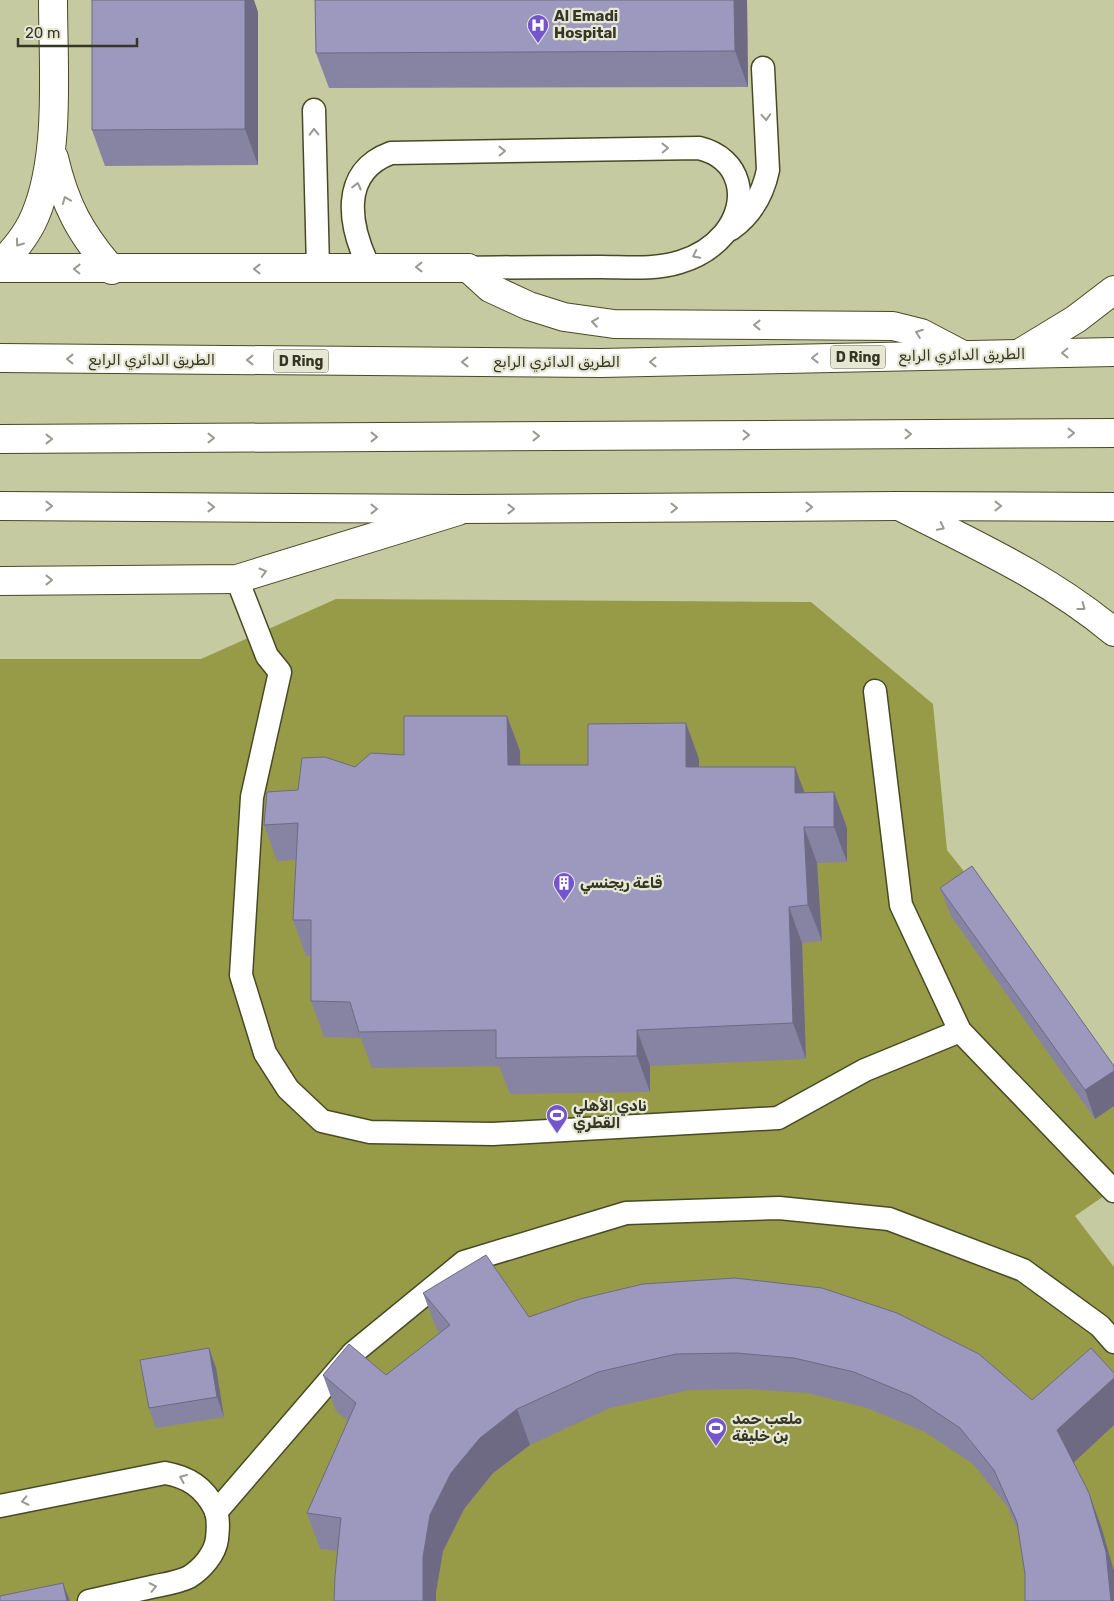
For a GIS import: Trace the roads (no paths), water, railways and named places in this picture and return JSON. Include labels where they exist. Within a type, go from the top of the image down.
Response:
[{"type":"main road","points":[[0,267],[19,244],[35,217],[45,186],[52,149],[53,0]]},
{"type":"main road","points":[[52,149],[61,189],[73,219],[90,246],[112,270]]},
{"type":"main road","points":[[0,267],[112,270],[369,267],[468,268],[490,288],[529,306],[564,317],[614,324],[893,326],[921,333],[962,355]]},
{"type":"main road","points":[[1018,354],[1076,319],[1114,290]]},
{"type":"main road","name":"الطريق الدائري الرابع","points":[[0,358],[602,363],[1114,352]]},
{"type":"main road","points":[[0,440],[1114,433]]},
{"type":"main road","points":[[0,506],[463,510],[897,506],[1114,507]]},
{"type":"main road","points":[[897,506],[1037,578],[1066,595],[1114,632]]},
{"type":"main road","points":[[0,580],[237,579],[463,510]]},
{"type":"lane","points":[[468,268],[663,266],[697,256],[742,221],[756,203],[765,184],[769,155],[763,68]]},
{"type":"lane","points":[[314,110],[315,211],[318,268]]},
{"type":"lane","points":[[369,267],[360,250],[353,212],[357,180],[365,168],[377,158],[391,152],[699,148],[710,150],[725,160],[735,174],[738,184],[738,202],[733,218],[725,233]]},
{"type":"lane","points":[[315,211],[353,212]]},
{"type":"lane","points":[[237,579],[267,656],[280,672],[252,797],[241,976],[266,1054],[288,1089],[322,1121],[370,1132],[493,1134],[778,1118],[865,1070],[960,1031]]},
{"type":"lane","points":[[875,691],[901,905],[960,1031],[1114,1191]]},
{"type":"lane","points":[[216,1512],[353,1353],[464,1262],[626,1213],[779,1208],[889,1219],[1024,1270],[1100,1326],[1114,1342]]},
{"type":"lane","points":[[0,1506],[165,1473],[182,1476],[197,1484],[209,1496],[216,1512],[218,1527],[214,1550],[200,1568],[188,1578],[88,1601]]},
{"type":"place","name":"Al Emadi Hospital","points":[[538,44]]},
{"type":"place","name":"قاعة ريجنسي","points":[[564,902]]},
{"type":"place","name":"نادي الأهلي القطري","points":[[557,1134]]},
{"type":"place","name":"ملعب حمد بن خليفة","points":[[716,1447]]}]
